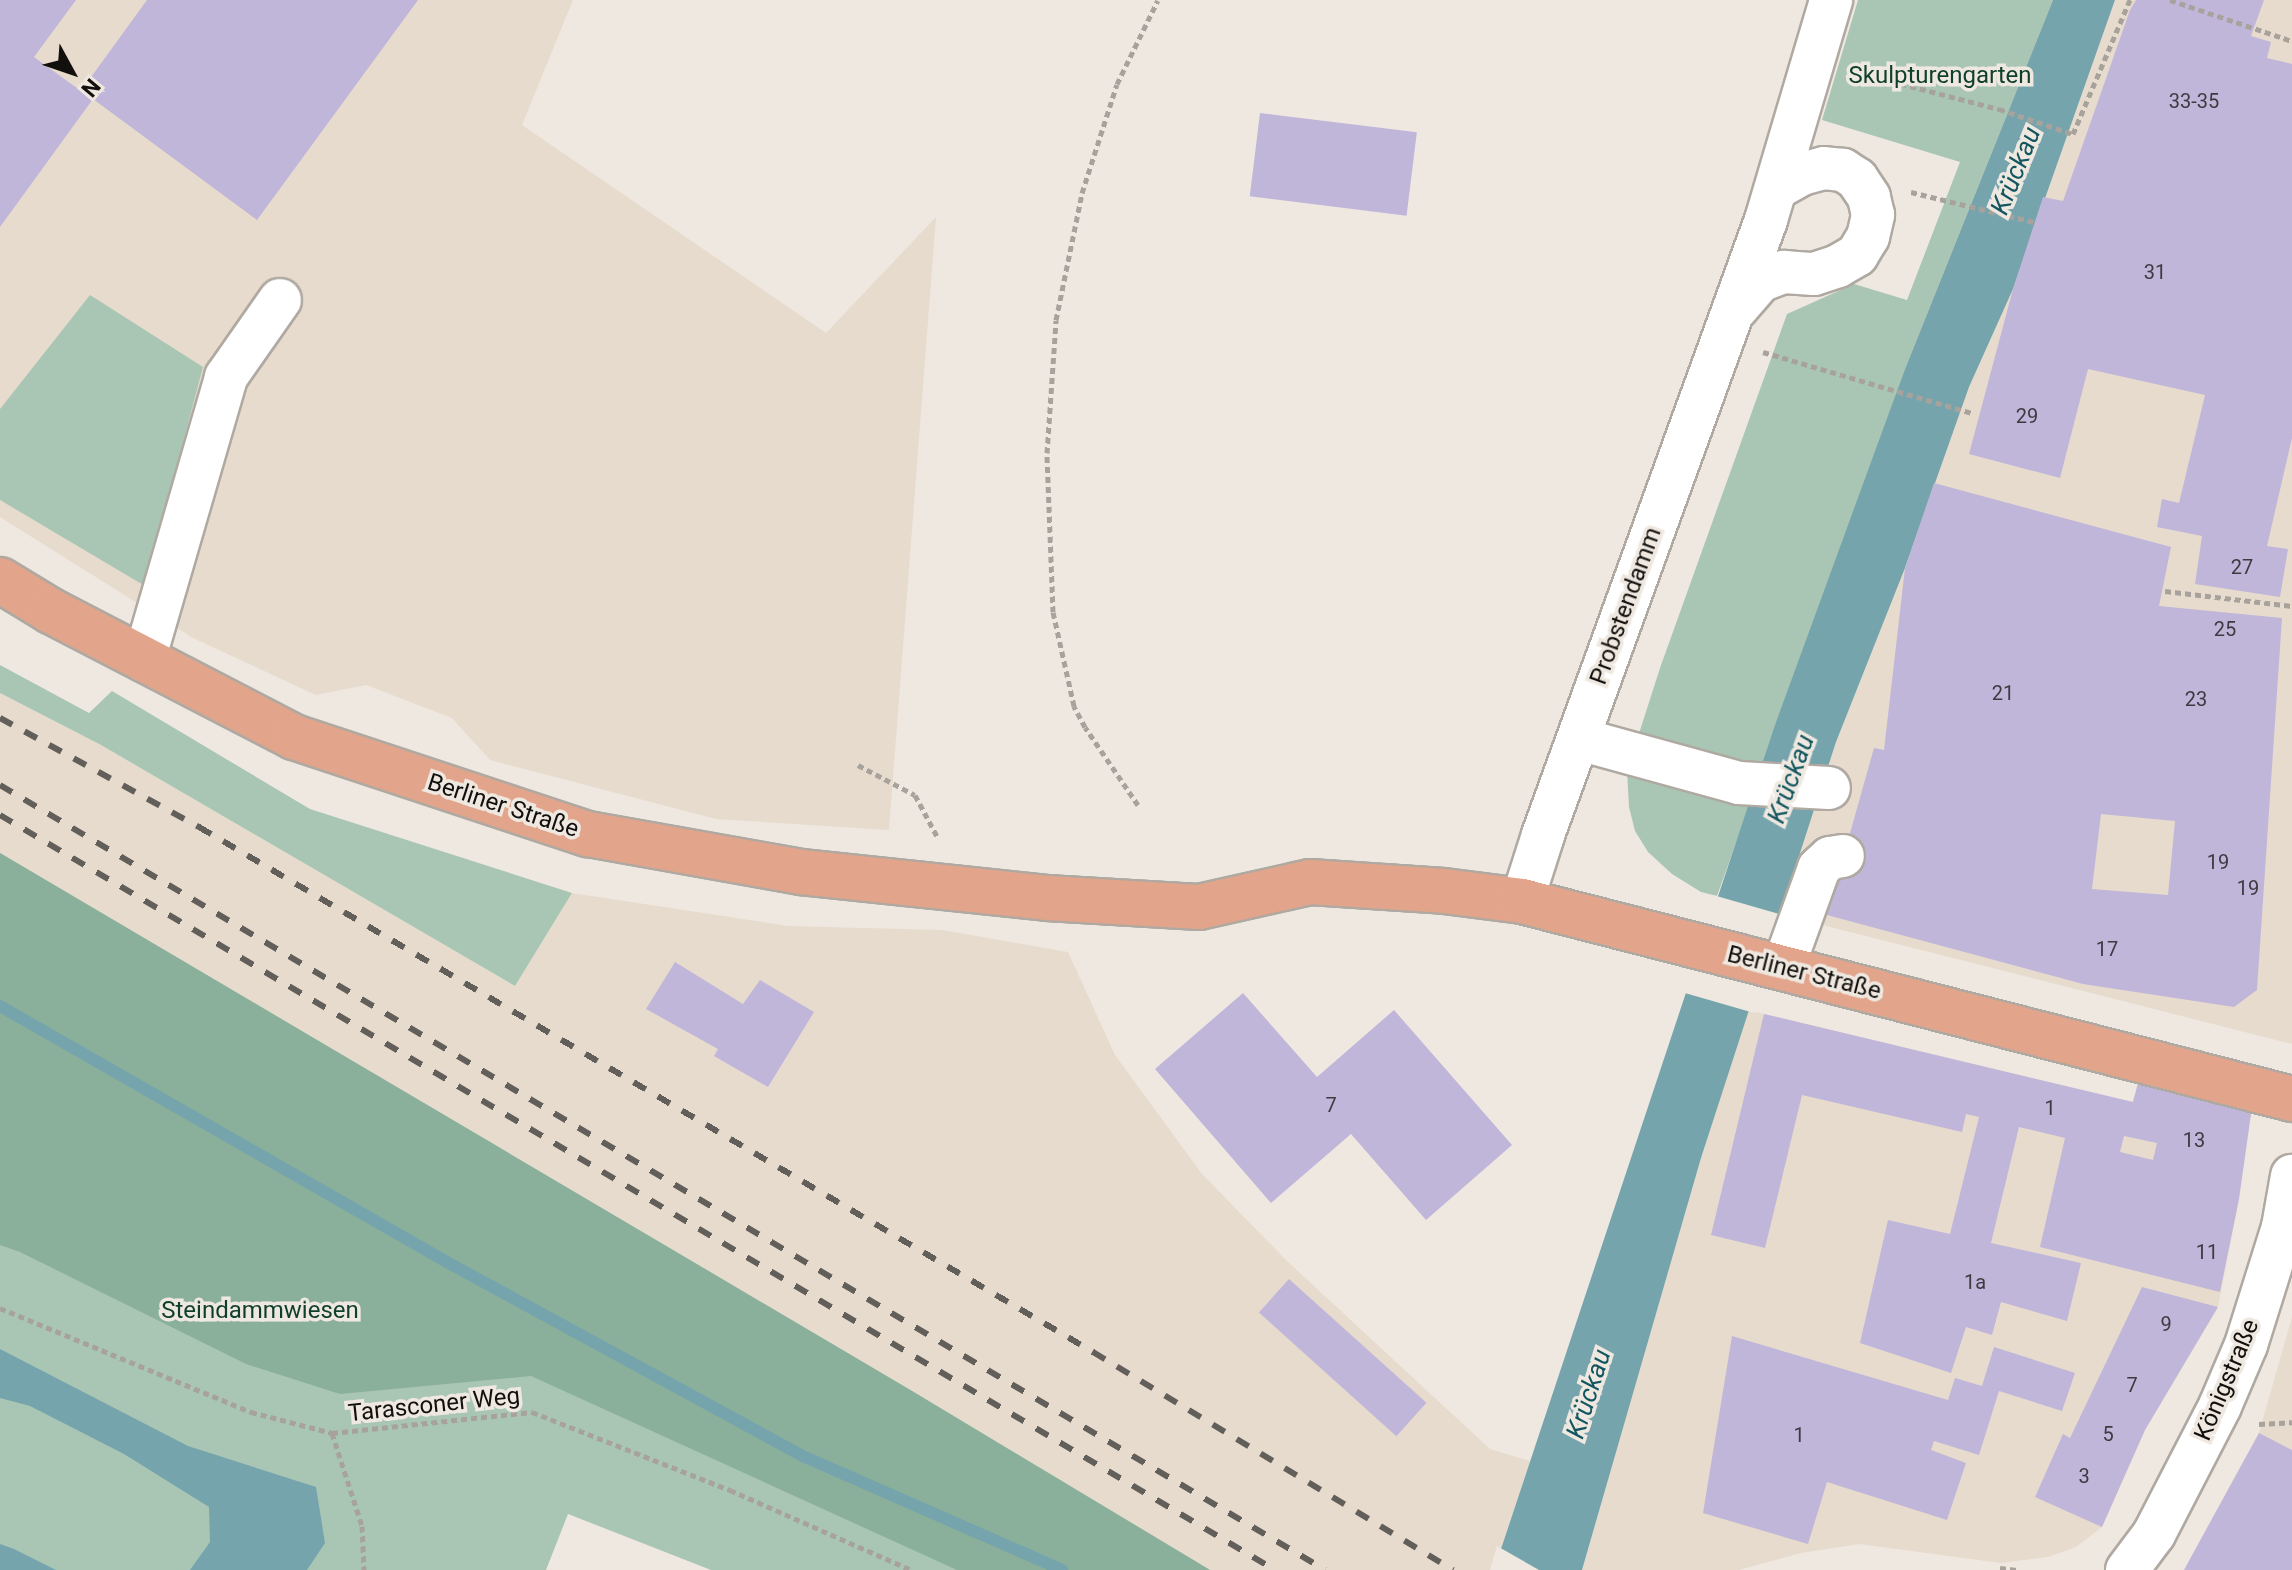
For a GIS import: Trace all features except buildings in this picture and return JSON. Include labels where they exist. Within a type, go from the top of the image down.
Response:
[{"type":"main road","name":"Berliner Straße","points":[[0,580],[144,660],[294,737],[588,834],[801,872],[1047,898],[1199,907],[1310,882],[1444,891],[1522,901],[2292,1099]]},
{"type":"street","name":"Probstendamm","points":[[1522,901],[1777,188],[1831,0]]},
{"type":"street","name":"Probstendamm","points":[[1728,326],[1760,281],[1784,272],[1814,274],[1838,266],[1857,255],[1868,237],[1873,215],[1869,197],[1857,179],[1843,170],[1824,168],[1802,174],[1777,188]]},
{"type":"street","points":[[144,660],[226,377],[280,300]]},
{"type":"street","points":[[1579,739],[1739,783],[1829,788]]},
{"type":"street","points":[[1792,970],[1819,868],[1830,858],[1843,856]]},
{"type":"street","name":"Königstraße","points":[[2127,1570],[2154,1534],[2220,1406],[2246,1345],[2283,1227],[2292,1176]]},
{"type":"path","points":[[1138,805],[1074,706],[1053,612],[1047,453],[1056,320],[1082,193],[1117,84],[1158,0]]},
{"type":"path","points":[[1812,59],[1999,109],[2073,134],[2130,0]]},
{"type":"path","points":[[2170,0],[2292,41]]},
{"type":"path","points":[[1962,205],[2034,222]]},
{"type":"path","points":[[1728,326],[1887,387],[1972,413]]},
{"type":"path","points":[[2165,591],[2292,606]]},
{"type":"path","points":[[858,765],[915,795],[938,838]]},
{"type":"path","name":"Tarasconer Weg","points":[[0,1308],[251,1412],[332,1433],[532,1412],[730,1490],[911,1570]]},
{"type":"path","points":[[332,1433],[362,1526],[364,1570]]},
{"type":"path","points":[[2000,1568],[2017,1570]]},
{"type":"shaded area","points":[[0,0],[573,0],[522,125],[826,333],[936,217],[889,830],[716,819],[490,760],[452,718],[366,685],[316,695],[193,638],[0,517]]},
{"type":"shaded area","points":[[2115,0],[2292,0],[2292,1044],[1779,914],[1836,742],[1905,568],[1969,387],[2013,289]]},
{"type":"shaded area","points":[[0,693],[101,745],[515,986],[572,893],[788,926],[942,930],[1068,952],[1115,1055],[1202,1174],[1287,1261],[1490,1449],[1530,1461],[1494,1570],[1210,1570],[0,853]]},
{"type":"shaded area","points":[[1748,1010],[2132,1102],[2137,1089],[2250,1118],[2239,1199],[2218,1307],[2145,1430],[2102,1527],[2076,1547],[2048,1557],[2001,1563],[1859,1544],[1801,1553],[1739,1570],[1582,1570],[1701,1158]]},
{"type":"shaded area","points":[[2292,1317],[2292,1570],[2184,1570],[2259,1433]]},
{"type":"green space","name":"Skulpturengarten","points":[[1858,0],[2053,0],[1905,369],[1717,896],[1701,892],[1672,874],[1648,852],[1635,831],[1629,807],[1627,771],[1660,668],[1787,314],[1854,284],[1907,300],[1960,162],[1822,120]]},
{"type":"green space","points":[[90,295],[203,367],[145,586],[0,500],[0,409]]},
{"type":"green space","points":[[0,665],[89,713],[112,691],[310,809],[572,893],[515,986],[101,745],[0,693]]},
{"type":"green space","name":"Steindammwiesen","points":[[0,853],[1210,1570],[711,1570],[568,1514],[546,1570],[0,1570]]},
{"type":"green space","name":"Steindammwiesen","points":[[0,853],[1210,1570],[957,1570],[531,1376],[340,1394],[246,1364],[20,1252],[0,1245]]},
{"type":"water","name":"Krückau","points":[[2053,0],[2115,0],[2013,289],[1969,387],[1905,568],[1836,742],[1701,1158],[1582,1570],[1494,1570],[1775,725],[1905,369]]},
{"type":"water","points":[[0,1349],[188,1446],[316,1487],[325,1543],[307,1570],[190,1570],[210,1542],[209,1507],[124,1454],[30,1406],[0,1398]]},
{"type":"water","points":[[0,1544],[14,1549],[56,1570],[0,1570]]},
{"type":"pier","points":[[1713,895],[1783,915],[1755,1013],[1685,993]]},
{"type":"pier","points":[[1497,1546],[1539,1570],[1490,1570]]},
{"type":"waterway","points":[[0,1006],[445,1261],[805,1457],[1062,1570]]},
{"type":"railway","points":[[0,718],[199,827],[1093,1352],[1453,1570]]},
{"type":"railway","points":[[0,785],[1325,1570]]},
{"type":"railway","points":[[0,815],[1275,1570]]}]
